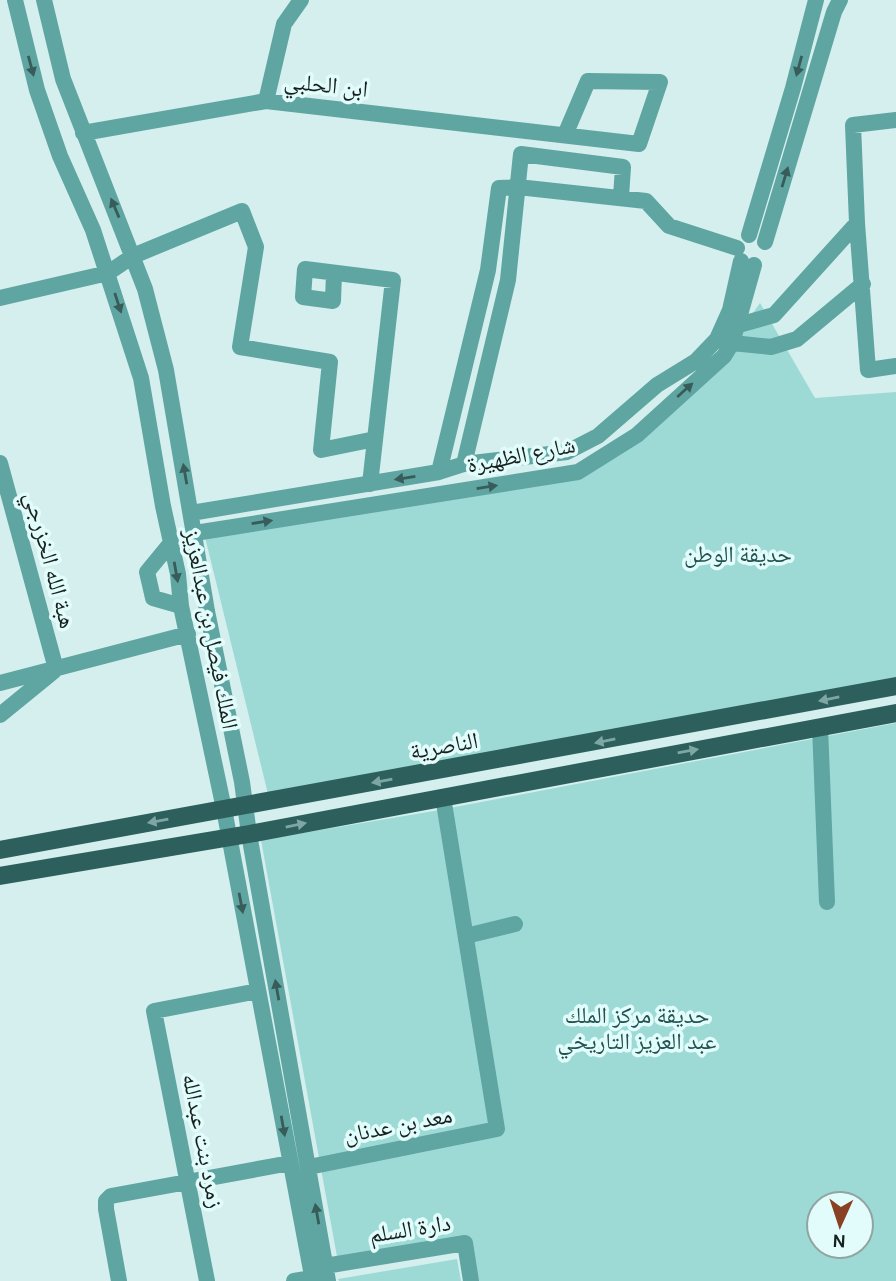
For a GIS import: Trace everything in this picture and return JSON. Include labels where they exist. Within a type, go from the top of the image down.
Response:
[{"type":"main road","name":"الناصرية","points":[[0,850],[497,762],[896,686]]},
{"type":"main road","points":[[0,876],[249,834],[896,713]]},
{"type":"main road","points":[[497,762],[485,766],[482,777],[489,785],[501,786]]},
{"type":"street","name":"الملك فيصل بن عبدالعزيز","points":[[15,0],[37,90],[60,156],[93,230],[141,377],[170,544],[178,574],[181,606],[224,809],[290,1163],[320,1276]]},
{"type":"street","name":"الملك فيصل بن عبدالعزيز","points":[[44,0],[63,79],[145,289],[166,370],[207,611],[245,806],[309,1167],[320,1276]]},
{"type":"street","points":[[266,101],[284,24],[301,0]]},
{"type":"street","name":"شارع الظهيرة","points":[[195,533],[578,472],[637,435],[724,356],[732,343],[744,258],[739,241],[749,236],[816,0]]},
{"type":"street","name":"شارع الظهيرة","points":[[744,258],[761,262],[766,255],[765,242],[834,12],[840,0]]},
{"type":"street","name":"ابن الحلبي","points":[[83,133],[266,101],[639,144],[660,82],[588,81],[565,135]]},
{"type":"street","points":[[896,120],[853,125],[868,370],[896,366]]},
{"type":"street","points":[[464,464],[508,281],[521,154],[623,167],[621,197]]},
{"type":"street","points":[[439,472],[488,270],[499,188],[517,187],[646,201],[669,226],[744,258]]},
{"type":"street","points":[[0,298],[108,273],[133,256],[242,211],[256,247],[240,347],[330,362],[321,450],[375,439]]},
{"type":"street","points":[[736,326],[774,315],[857,223]]},
{"type":"street","points":[[749,236],[757,236],[765,242]]},
{"type":"street","name":"شارع الظهيرة","points":[[191,513],[439,472],[464,464],[567,452],[598,436],[657,385],[696,361],[718,339],[730,310],[744,258]]},
{"type":"street","points":[[334,273],[393,280],[370,484]]},
{"type":"street","points":[[732,343],[771,347],[797,339],[863,284]]},
{"type":"street","name":"هبة الله الخزرجي","points":[[0,463],[56,669]]},
{"type":"street","points":[[170,544],[148,572],[153,598],[181,606]]},
{"type":"street","points":[[0,683],[188,634]]},
{"type":"street","points":[[0,715],[56,669]]},
{"type":"street","points":[[820,727],[827,902]]},
{"type":"street","points":[[443,797],[466,936],[515,924]]},
{"type":"street","name":"معد بن عدنان","points":[[309,1167],[497,1129],[466,936]]},
{"type":"street","name":"زمرد بنت عبدالله","points":[[207,1281],[154,1011],[258,991]]},
{"type":"street","points":[[119,1281],[106,1201],[111,1196],[188,1184],[290,1163]]},
{"type":"street","name":"دارة السلم","points":[[320,1276],[465,1243],[471,1281]]},
{"type":"street","points":[[295,1281],[320,1276]]},
{"type":"green space","name":"حديقة الوطن","points":[[760,303],[815,398],[896,392],[896,684],[268,794],[204,533],[578,470],[637,433],[724,354]]},
{"type":"green space","name":"حديقة مركز الملك عبد العزيز التاريخي","points":[[896,723],[896,1281],[475,1281],[469,1246],[338,1262],[261,840],[434,811]]},
{"type":"green space","points":[[457,1259],[461,1281],[338,1279]]}]
